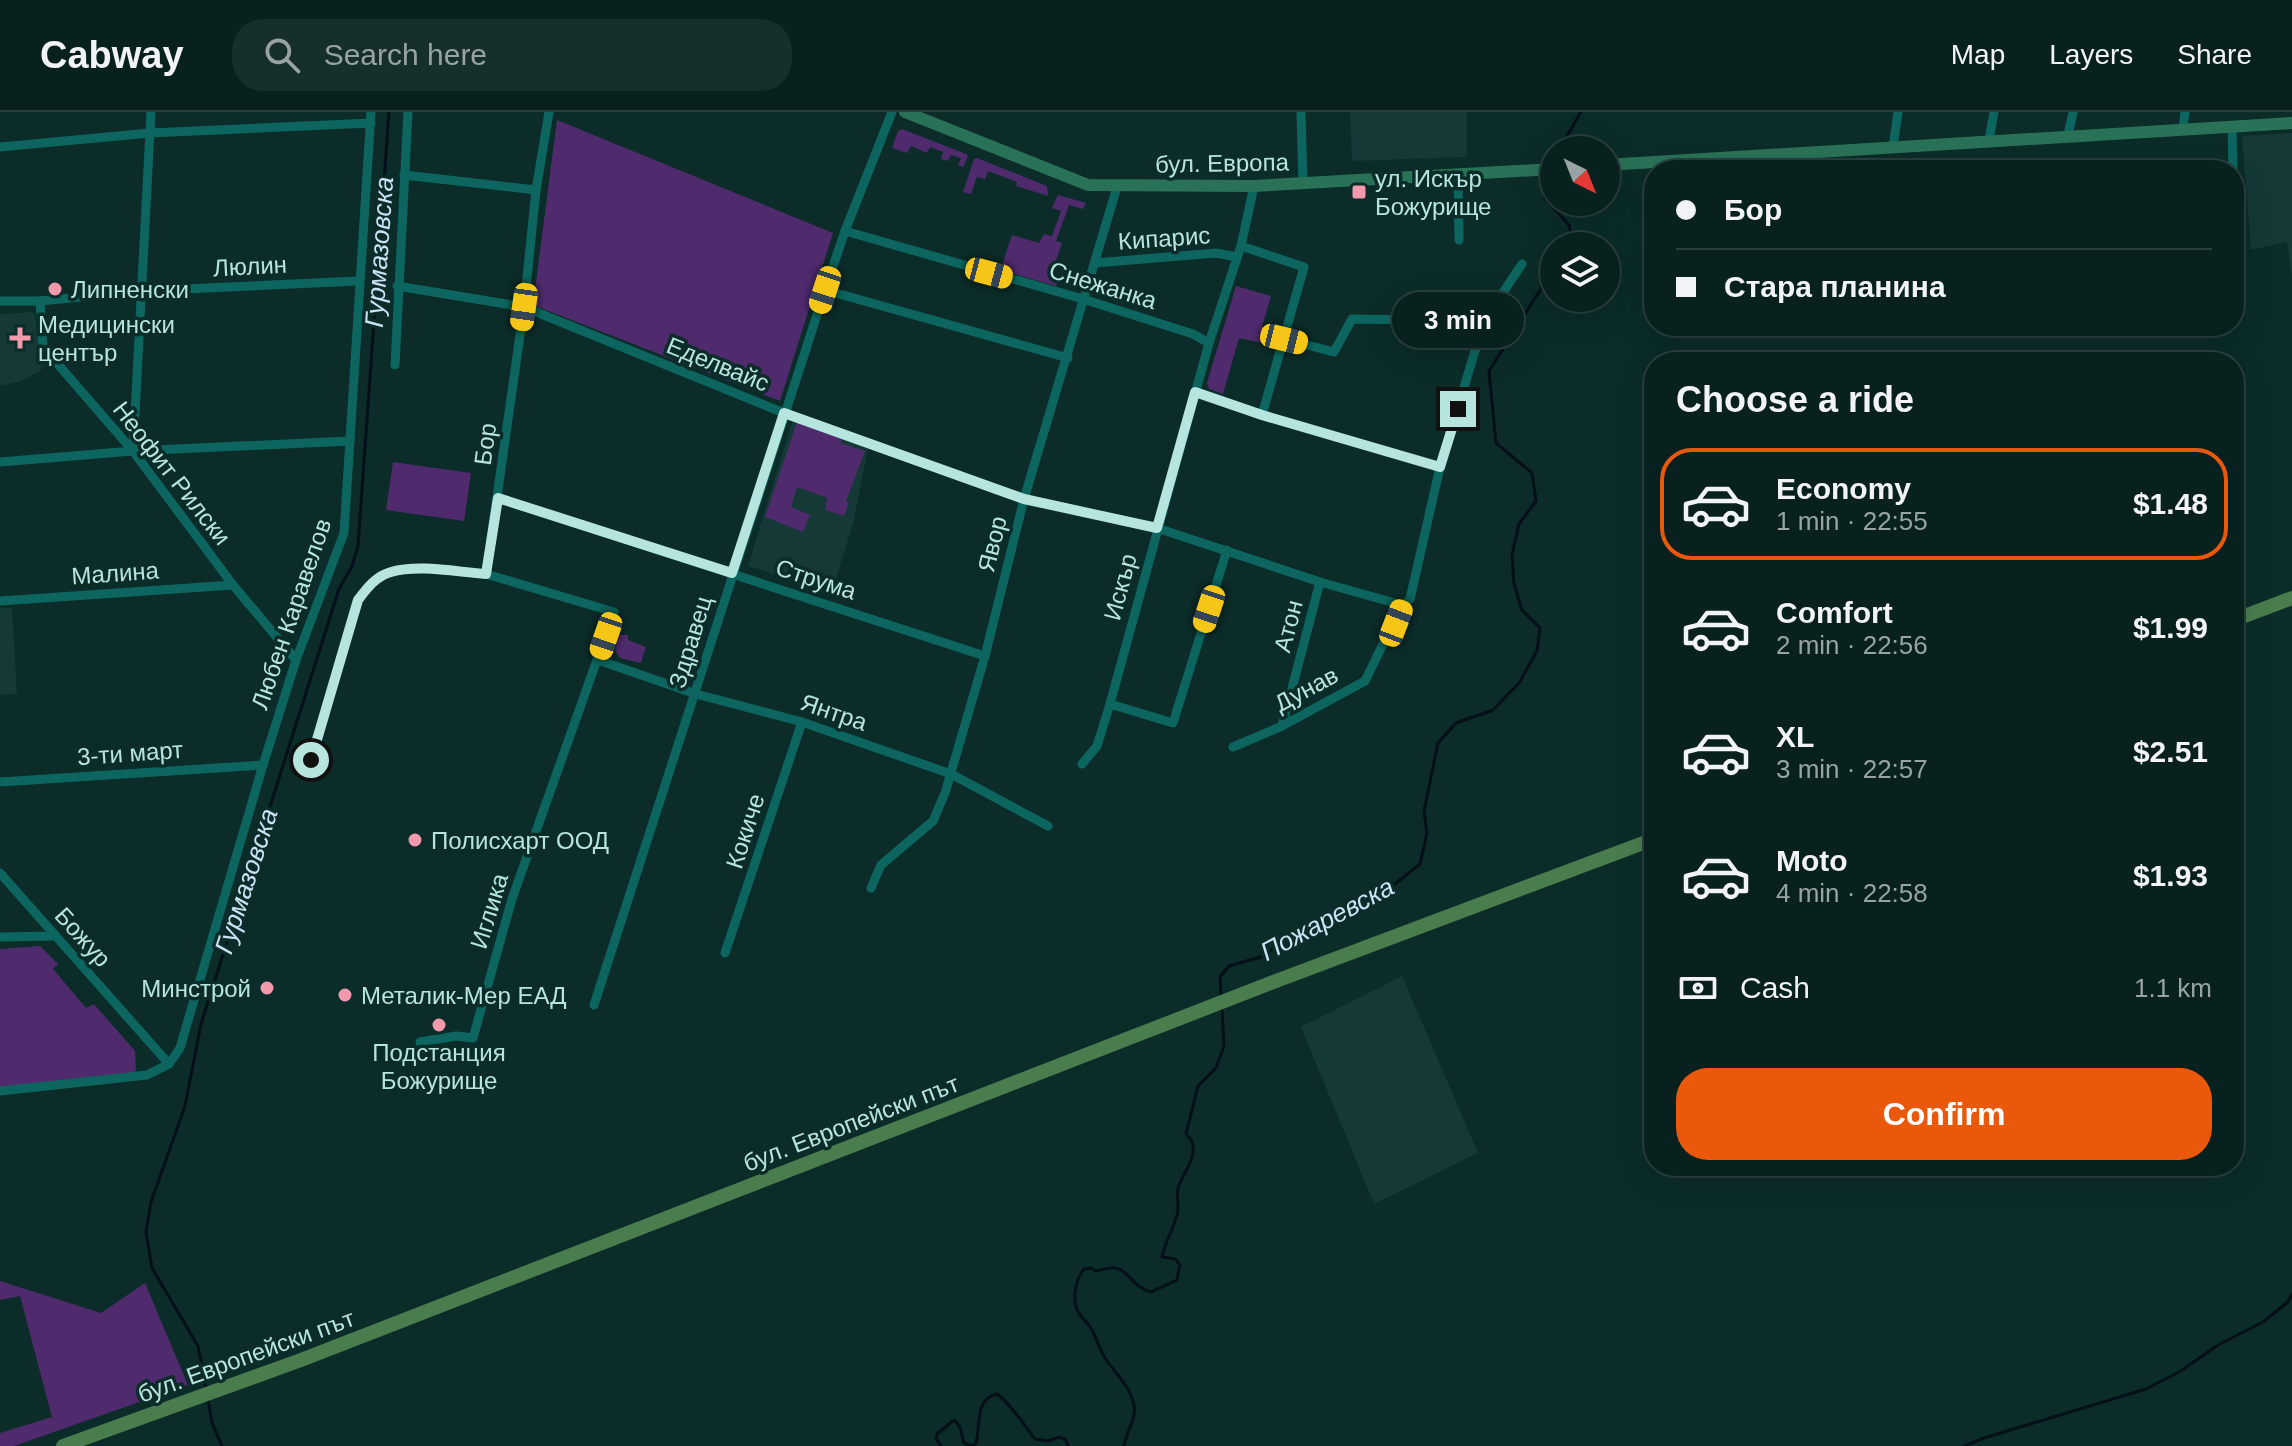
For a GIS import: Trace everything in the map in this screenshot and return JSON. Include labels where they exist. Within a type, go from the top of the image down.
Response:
[{"type":"main road","points":[[2244,616],[2292,598]]},
{"type":"main road","name":"бул. Европейски път","points":[[63,1446],[207,1395],[1185,1016],[1644,843]]},
{"type":"street","points":[[133,451],[151,112]]},
{"type":"street","points":[[395,365],[408,112]]},
{"type":"street","name":"Бор","points":[[486,574],[549,112]]},
{"type":"street","name":"Здравец","points":[[594,1005],[825,290],[892,112]]},
{"type":"street","name":"бул. Европа","points":[[905,112],[1076,182],[1117,187],[1254,186],[1540,169]]},
{"type":"street","points":[[1301,112],[1303,183]]},
{"type":"street","points":[[1893,147],[1898,112]]},
{"type":"street","points":[[1989,140],[1994,112]]},
{"type":"street","points":[[2068,135],[2073,112]]},
{"type":"street","points":[[2183,128],[2185,112]]},
{"type":"street","points":[[0,147],[371,117]]},
{"type":"street","name":"Любен Каравелов","points":[[169,1064],[180,1048],[296,660],[344,533],[371,117]]},
{"type":"street","points":[[1686,160],[2292,123]]},
{"type":"street","points":[[2232,126],[2233,160]]},
{"type":"street","points":[[1812,160],[1814,152]]},
{"type":"street","points":[[1620,164],[1644,163]]},
{"type":"street","points":[[1458,174],[1459,240]]},
{"type":"street","points":[[404,175],[536,190]]},
{"type":"street","name":"Искър","points":[[1082,764],[1097,746],[1110,704],[1209,343],[1241,246],[1254,186]]},
{"type":"street","name":"Явор","points":[[871,888],[881,865],[933,821],[951,774],[985,656],[1024,499],[1117,187]]},
{"type":"street","name":"Снежанка","points":[[845,231],[1083,299],[1193,334],[1209,343]]},
{"type":"street","points":[[1241,246],[1304,267],[1262,415]]},
{"type":"street","name":"Кипарис","points":[[1095,263],[1216,253],[1237,257]]},
{"type":"street","name":"Дунав","points":[[1233,747],[1282,726],[1365,681],[1402,605],[1410,599],[1440,467],[1484,321],[1522,264]]},
{"type":"street","name":"Люлин","points":[[0,301],[358,281]]},
{"type":"street","name":"Еделвайс","points":[[397,286],[524,307],[784,413],[1024,499],[1157,528],[1320,582],[1402,605]]},
{"type":"street","points":[[825,290],[1068,358]]},
{"type":"street","name":"Неофит Рилски","points":[[40,301],[43,347],[133,451],[233,585],[296,660]]},
{"type":"street","points":[[1284,339],[1334,352],[1352,319],[1484,321]]},
{"type":"street","points":[[1195,392],[1440,467]]},
{"type":"street","points":[[0,462],[133,451],[350,441]]},
{"type":"street","name":"Струма","points":[[498,498],[985,656]]},
{"type":"street","points":[[1110,704],[1173,723],[1227,550]]},
{"type":"street","points":[[311,760],[358,600],[370,584],[390,572],[417,569],[486,574]]},
{"type":"street","name":"Иглика","points":[[420,1042],[456,1036],[473,1038],[512,899],[614,612],[486,574]]},
{"type":"street","name":"Атон","points":[[1282,726],[1320,582]]},
{"type":"street","name":"Малина","points":[[0,601],[233,585]]},
{"type":"street","name":"Янтра","points":[[598,660],[696,694],[802,722],[951,774],[1048,826]]},
{"type":"street","name":"Кокиче","points":[[725,953],[802,722]]},
{"type":"street","name":"3-ти март","points":[[0,782],[263,765]]},
{"type":"street","name":"Божур","points":[[0,873],[169,1064]]},
{"type":"street","points":[[0,937],[54,936]]},
{"type":"street","points":[[0,1091],[147,1075],[169,1064]]},
{"type":"shaded area","points":[[1350,112],[1467,112],[1467,157],[1352,161]]},
{"type":"shaded area","points":[[557,120],[833,233],[780,401],[533,305]]},
{"type":"shaded area","points":[[902,129],[966,154],[963,167],[958,165],[961,158],[951,155],[948,161],[941,159],[943,152],[930,147],[927,153],[911,146],[907,153],[892,148],[898,131]]},
{"type":"shaded area","points":[[2292,133],[2292,279],[2287,242],[2251,250],[2242,136]]},
{"type":"shaded area","points":[[977,158],[1047,186],[1048,196],[1016,186],[1017,182],[988,171],[985,179],[977,177],[971,194],[963,192]]},
{"type":"shaded area","points":[[1058,195],[1086,203],[1083,209],[1069,205],[1056,241],[1062,243],[1050,278],[1058,281],[1056,286],[997,269],[996,264],[1002,265],[1012,235],[1039,243],[1044,234],[1052,236],[1061,211],[1052,208]]},
{"type":"shaded area","points":[[1236,286],[1271,296],[1262,327],[1276,331],[1271,345],[1239,338],[1223,394],[1209,389],[1207,383]]},
{"type":"shaded area","name":"Медицински център","points":[[33,312],[47,361],[40,371],[19,382],[0,386],[0,314]]},
{"type":"shaded area","points":[[793,419],[868,449],[854,520],[832,592],[748,566]]},
{"type":"shaded area","points":[[797,422],[842,438],[840,443],[865,451],[846,501],[849,503],[844,516],[825,510],[827,498],[797,487],[791,507],[810,515],[803,532],[765,517]]},
{"type":"shaded area","points":[[393,462],[471,473],[464,521],[386,510]]},
{"type":"shaded area","points":[[0,608],[12,608],[17,694],[0,695]]},
{"type":"shaded area","points":[[618,635],[628,635],[628,640],[646,647],[641,663],[620,658],[615,651]]},
{"type":"shaded area","points":[[40,946],[58,964],[53,969],[86,1008],[94,1004],[135,1051],[136,1073],[0,1089],[0,949]]},
{"type":"shaded area","points":[[1402,976],[1478,1153],[1374,1204],[1301,1027]]},
{"type":"shaded area","points":[[0,1281],[101,1313],[145,1283],[188,1385],[14,1446],[0,1446],[0,1433],[52,1417],[20,1296],[0,1300]]},
{"type":"waterway","name":"Гурмазовска","points":[[206,1388],[198,1346],[152,1268],[146,1232],[151,1202],[185,1106],[201,1024],[339,589],[352,566],[358,546],[389,112]]},
{"type":"waterway","name":"Пожаревска","points":[[1567,136],[1581,112]]},
{"type":"waterway","name":"Пожаревска","points":[[1561,216],[1571,232]]},
{"type":"waterway","name":"Пожаревска","points":[[1221,996],[1220,977],[1229,966],[1264,956],[1291,934],[1328,921],[1359,898],[1390,888],[1420,864],[1427,833],[1424,811],[1438,743],[1456,723],[1493,710],[1519,683],[1537,651],[1540,628],[1522,610],[1514,584],[1512,555],[1519,524],[1536,501],[1532,473],[1496,443],[1489,371],[1540,290]]},
{"type":"waterway","name":"Пожаревска","points":[[1124,1446],[1134,1415],[1132,1398],[1077,1310],[1076,1285],[1084,1269],[1092,1268],[1095,1271],[1121,1270],[1140,1287],[1151,1292],[1177,1280],[1180,1265],[1175,1259],[1162,1257],[1177,1215],[1178,1189],[1193,1153],[1191,1140],[1186,1134],[1198,1086],[1216,1068],[1224,1046],[1222,1008]]},
{"type":"waterway","points":[[1965,1446],[2146,1389],[2181,1371],[2218,1345],[2263,1322],[2288,1302],[2292,1294]]},
{"type":"waterway","name":"Пожаревска","points":[[941,1446],[937,1434],[954,1420],[960,1427],[964,1443],[972,1446],[976,1443],[982,1407],[985,1401],[997,1394],[1013,1409],[1035,1439],[1048,1441],[1059,1437],[1066,1440],[1068,1446]]},
{"type":"waterway","name":"Гурмазовска","points":[[208,1399],[212,1423],[222,1446]]},
{"type":"place","name":"ул. Искър Божурище","points":[[1359,192]]},
{"type":"place","name":"Липненски","points":[[55,289]]},
{"type":"place","name":"Медицински център","points":[[20,338]]},
{"type":"place","name":"Полисхарт ООД","points":[[415,840]]},
{"type":"place","name":"Минстрой","points":[[267,988]]},
{"type":"place","name":"Металик-Мер ЕАД","points":[[345,995]]},
{"type":"place","name":"Подстанция Божурище","points":[[439,1025]]},
{"type":"route","points":[[311,760],[358,600],[370,584],[390,572],[417,569],[486,574],[498,498],[732,573],[784,413],[1024,499],[1157,528],[1195,392],[1440,467],[1458,409]]}]
